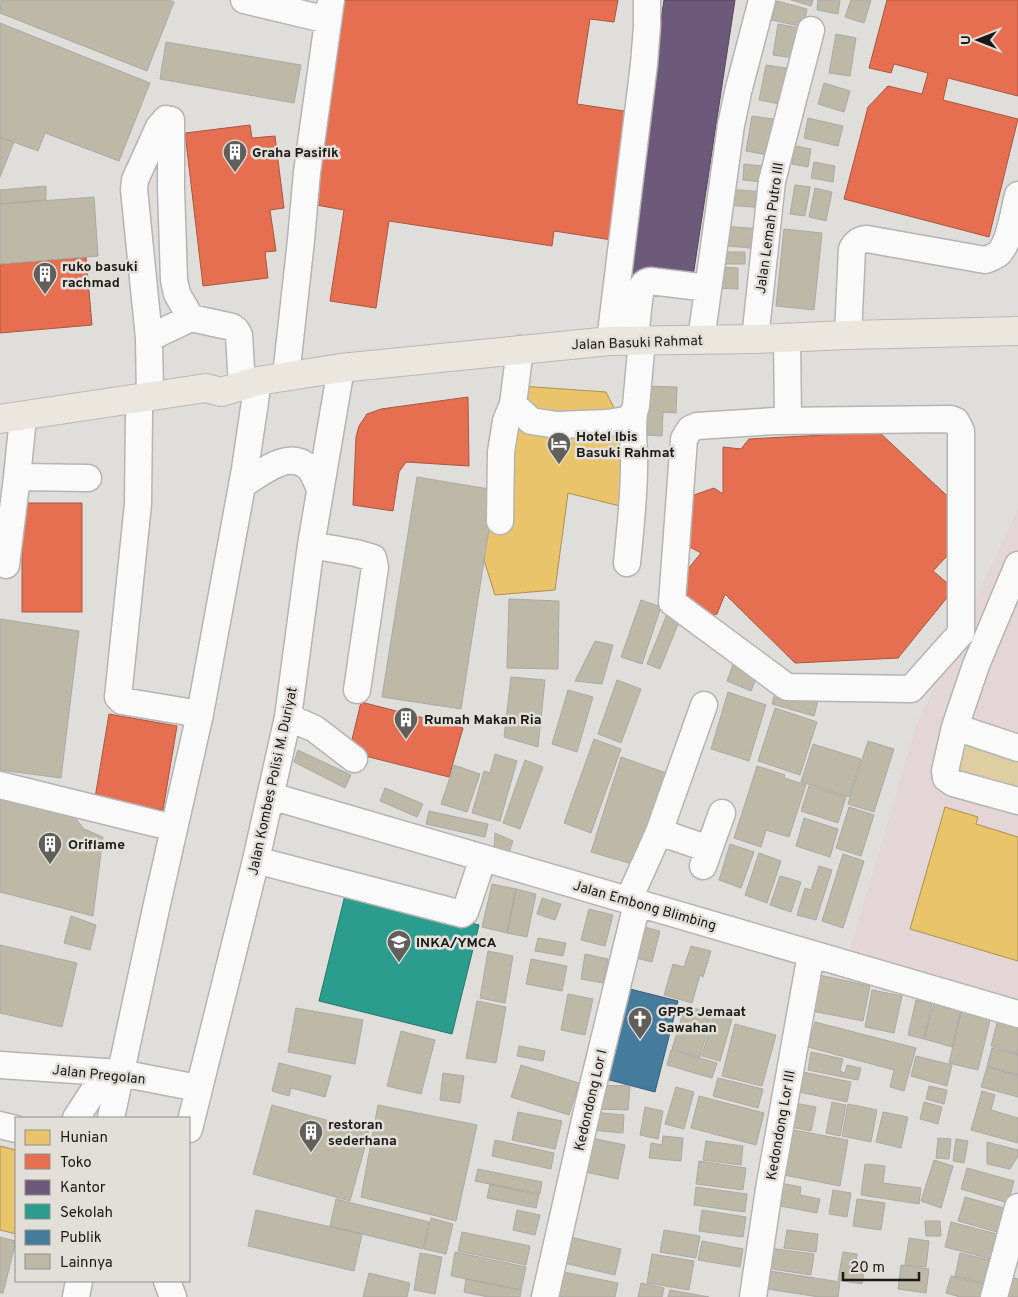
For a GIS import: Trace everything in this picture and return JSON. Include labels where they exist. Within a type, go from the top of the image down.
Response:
[{"type":"main road","name":"Jalan Basuki Rahmat","points":[[7,427],[145,404],[206,388],[240,386],[286,376],[341,368],[520,349],[629,341],[1018,331]]},
{"type":"street","points":[[244,0],[330,10],[307,172],[286,376]]},
{"type":"street","points":[[513,404],[531,421],[557,425],[607,423],[626,420],[632,415],[636,406],[629,341],[647,0]]},
{"type":"street","points":[[701,340],[736,100],[762,0]]},
{"type":"street","name":"Jalan Lemah Putro III","points":[[781,421],[772,338],[772,181],[811,30]]},
{"type":"street","points":[[191,318],[177,294],[174,280],[171,120],[166,119],[159,127],[135,180],[134,189],[149,338],[138,504],[118,698],[122,701],[200,714]]},
{"type":"street","points":[[848,335],[852,249],[856,243],[861,240],[867,240],[985,260],[993,258],[1005,244],[1018,195]]},
{"type":"street","points":[[140,260],[173,251]]},
{"type":"street","points":[[629,341],[645,282],[708,288]]},
{"type":"street","points":[[111,1117],[113,1073],[174,828],[200,714],[242,485],[239,335],[236,330],[232,327],[191,318],[149,338]]},
{"type":"street","points":[[500,521],[501,452],[506,421],[513,404],[520,349]]},
{"type":"street","name":"Jalan Kombes Polisi M. Duriyat","points":[[190,1124],[256,860],[288,717],[311,544],[341,368]]},
{"type":"street","points":[[627,562],[634,481],[635,446],[632,415]]},
{"type":"street","points":[[951,419],[956,421],[959,426],[961,431],[962,466],[961,632],[911,689],[787,688],[672,602],[684,438],[690,429],[697,426],[781,421],[951,419]]},
{"type":"street","points":[[6,566],[17,478],[7,427]]},
{"type":"street","points":[[242,485],[276,464],[290,461],[300,462],[310,469],[320,489]]},
{"type":"street","points":[[17,478],[88,478]]},
{"type":"street","points":[[311,544],[373,558],[375,567],[357,690]]},
{"type":"street","points":[[1018,565],[976,665],[944,771],[946,778],[953,783],[1018,801]]},
{"type":"street","name":"Kedondong Lor I","points":[[545,1297],[633,902],[704,705]]},
{"type":"street","points":[[288,717],[315,729],[354,759]]},
{"type":"street","points":[[956,727],[1018,748]]},
{"type":"street","points":[[0,785],[174,828]]},
{"type":"street","name":"Jalan Embong Blimbing","points":[[271,796],[1018,1014]]},
{"type":"street","points":[[659,832],[706,858],[722,813]]},
{"type":"street","points":[[256,860],[462,914],[465,912],[483,858]]},
{"type":"street","name":"Kedondong Lor III","points":[[753,1297],[769,1189],[811,954]]},
{"type":"street","name":"Jalan Pregolan","points":[[0,1065],[113,1073],[198,1088]]},
{"type":"street","points":[[77,1117],[113,1073]]},
{"type":"street","points":[[0,1125],[15,1129]]},
{"type":"street","points":[[994,1297],[1018,1207]]},
{"type":"street","points":[[76,1297],[80,1282]]},
{"type":"street","points":[[152,1297],[156,1282]]},
{"type":"street","points":[[167,1282],[173,1297]]},
{"type":"shaded area","points":[[1018,509],[1018,1007],[848,957],[917,723]]},
{"type":"shaded area","points":[[972,725],[1018,739],[1018,798],[956,779]]},
{"type":"building: Hunian","name":"Hotel Ibis Basuki Rahmat","points":[[506,385],[606,392],[628,436],[620,506],[568,493],[555,590],[495,595],[484,560],[498,411]]},
{"type":"building: Hunian","points":[[945,807],[978,817],[976,824],[1018,837],[1018,961],[910,929]]},
{"type":"building: Hunian","points":[[0,1146],[15,1150],[15,1234],[0,1230]]},
{"type":"building: Toko","points":[[335,0],[618,0],[614,22],[590,19],[577,104],[631,112],[612,240],[554,231],[552,246],[389,221],[376,308],[330,301],[344,210],[305,203]]},
{"type":"building: Toko","points":[[887,0],[1018,0],[1018,96],[948,78],[943,100],[1018,119],[989,237],[844,199],[868,107],[888,86],[922,94],[928,73],[894,64],[891,73],[869,68]]},
{"type":"building: Toko","name":"Graha Pasifik","points":[[250,125],[252,138],[275,136],[284,208],[270,210],[276,251],[265,252],[268,278],[203,286],[185,133]]},
{"type":"building: Toko","name":"ruko basuki rachmad","points":[[86,257],[92,325],[0,333],[0,264]]},
{"type":"building: Toko","points":[[468,397],[469,466],[406,462],[399,472],[393,511],[353,505],[356,437],[359,426],[367,414],[381,409]]},
{"type":"building: Toko","points":[[879,432],[960,508],[960,542],[933,571],[954,589],[898,658],[795,663],[725,594],[717,614],[702,617],[678,592],[683,575],[701,553],[686,545],[681,509],[694,495],[714,488],[723,494],[723,447],[741,449],[749,439]]},
{"type":"building: Toko","points":[[22,503],[82,503],[82,612],[22,612]]},
{"type":"building: Toko","name":"Rumah Makan Ria","points":[[361,702],[463,728],[449,777],[349,752]]},
{"type":"building: Toko","points":[[109,714],[177,726],[163,810],[95,798]]},
{"type":"building: Kantor","points":[[664,0],[735,0],[692,283],[623,273]]},
{"type":"building: Sekolah","name":"INKA/YMCA","points":[[346,891],[479,925],[452,1034],[319,1001]]},
{"type":"building: Publik","name":"GPPS Jemaat Sawahan","points":[[626,988],[678,1001],[655,1092],[602,1078]]},
{"type":"building: Lainnya","points":[[1,0],[169,0],[174,2],[147,71],[0,13]]},
{"type":"building: Lainnya","points":[[791,0],[813,0],[811,6]]},
{"type":"building: Lainnya","points":[[818,0],[840,0],[838,14],[817,10]]},
{"type":"building: Lainnya","points":[[851,0],[871,0],[864,23],[845,17]]},
{"type":"building: Lainnya","points":[[777,1],[807,9],[803,27],[772,20]]},
{"type":"building: Lainnya","points":[[0,23],[150,83],[119,161],[45,133],[38,151],[0,137]]},
{"type":"building: Lainnya","points":[[778,24],[799,28],[794,58],[773,55]]},
{"type":"building: Lainnya","points":[[836,34],[856,38],[850,76],[829,73]]},
{"type":"building: Lainnya","points":[[166,42],[301,65],[294,103],[160,79]]},
{"type":"building: Lainnya","points":[[766,65],[792,69],[785,105],[759,100]]},
{"type":"building: Lainnya","points":[[824,83],[850,91],[844,112],[818,104]]},
{"type":"building: Lainnya","points":[[752,116],[780,120],[774,156],[746,151]]},
{"type":"building: Lainnya","points":[[808,118],[843,126],[838,146],[804,138]]},
{"type":"building: Lainnya","points":[[0,137],[14,142],[0,177]]},
{"type":"building: Lainnya","points":[[795,146],[811,149],[808,167],[792,164]]},
{"type":"building: Lainnya","points":[[814,162],[835,166],[833,182],[811,178]]},
{"type":"building: Lainnya","points":[[744,164],[771,167],[770,183],[743,180]]},
{"type":"building: Lainnya","points":[[795,185],[810,187],[805,216],[790,214]]},
{"type":"building: Lainnya","points":[[46,186],[46,200],[0,204],[0,190]]},
{"type":"building: Lainnya","points":[[815,188],[832,192],[826,221],[809,217]]},
{"type":"building: Lainnya","points":[[725,189],[768,192],[767,208],[724,205]]},
{"type":"building: Lainnya","points":[[94,197],[98,256],[0,264],[0,204]]},
{"type":"building: Lainnya","points":[[721,226],[761,229],[759,249],[719,245]]},
{"type":"building: Lainnya","points":[[784,229],[822,233],[814,310],[776,306]]},
{"type":"building: Lainnya","points":[[720,252],[745,252],[745,264],[720,264]]},
{"type":"building: Lainnya","points":[[718,267],[738,268],[738,289],[717,288]]},
{"type":"building: Lainnya","points":[[648,386],[677,387],[676,413],[663,412],[662,436],[647,435]]},
{"type":"building: Lainnya","points":[[417,477],[495,490],[461,709],[382,697]]},
{"type":"building: Lainnya","points":[[509,599],[559,601],[558,669],[507,668]]},
{"type":"building: Lainnya","points":[[641,600],[661,607],[642,664],[621,657]]},
{"type":"building: Lainnya","points":[[667,614],[680,619],[660,669],[647,664]]},
{"type":"building: Lainnya","points":[[0,619],[79,631],[61,778],[0,770]]},
{"type":"building: Lainnya","points":[[595,641],[613,645],[602,684],[575,681]]},
{"type":"building: Lainnya","points":[[734,662],[759,672],[751,691],[727,681]]},
{"type":"building: Lainnya","points":[[511,677],[545,680],[538,747],[504,737]]},
{"type":"building: Lainnya","points":[[617,680],[641,689],[621,743],[598,734]]},
{"type":"building: Lainnya","points":[[777,685],[819,697],[814,716],[772,704]]},
{"type":"building: Lainnya","points":[[568,690],[593,697],[577,752],[552,744]]},
{"type":"building: Lainnya","points":[[728,692],[766,705],[749,761],[711,749]]},
{"type":"building: Lainnya","points":[[775,708],[817,722],[800,775],[758,761]]},
{"type":"building: Lainnya","points":[[594,739],[621,749],[591,833],[564,823]]},
{"type":"building: Lainnya","points":[[868,741],[894,749],[874,812],[848,804]]},
{"type":"building: Lainnya","points":[[813,744],[861,759],[849,797],[801,782]]},
{"type":"building: Lainnya","points":[[298,750],[351,775],[345,788],[294,762]]},
{"type":"building: Lainnya","points":[[495,754],[517,761],[500,821],[472,813],[484,771],[490,773]]},
{"type":"building: Lainnya","points":[[621,757],[669,774],[639,866],[591,852]]},
{"type":"building: Lainnya","points":[[525,760],[543,767],[520,829],[503,823]]},
{"type":"building: Lainnya","points":[[454,765],[480,774],[467,812],[441,804]]},
{"type":"building: Lainnya","points":[[757,766],[785,775],[784,778],[806,785],[789,837],[766,830],[761,847],[734,838]]},
{"type":"building: Lainnya","points":[[809,786],[846,797],[838,823],[801,811]]},
{"type":"building: Lainnya","points":[[385,788],[423,804],[417,817],[380,801]]},
{"type":"building: Lainnya","name":"Oriflame","points":[[0,795],[69,810],[84,829],[103,837],[93,916],[0,892]]},
{"type":"building: Lainnya","points":[[849,807],[874,815],[861,856],[836,848]]},
{"type":"building: Lainnya","points":[[429,811],[488,824],[485,837],[426,824]]},
{"type":"building: Lainnya","points":[[804,818],[838,829],[830,857],[796,846]]},
{"type":"building: Lainnya","points":[[495,833],[513,841],[508,855],[494,848]]},
{"type":"building: Lainnya","points":[[730,844],[754,852],[741,888],[719,880]]},
{"type":"building: Lainnya","points":[[759,853],[781,861],[767,903],[745,895]]},
{"type":"building: Lainnya","points":[[843,854],[864,861],[843,928],[822,921]]},
{"type":"building: Lainnya","points":[[819,866],[832,870],[816,920],[797,915],[805,888],[811,890]]},
{"type":"building: Lainnya","points":[[780,876],[801,882],[791,912],[770,905]]},
{"type":"building: Lainnya","points":[[492,884],[516,889],[507,933],[482,927]]},
{"type":"building: Lainnya","points":[[516,889],[536,894],[527,937],[507,933]]},
{"type":"building: Lainnya","points":[[542,898],[561,904],[555,920],[537,914]]},
{"type":"building: Lainnya","points":[[589,909],[613,915],[605,946],[581,940]]},
{"type":"building: Lainnya","points":[[71,916],[96,925],[90,950],[64,943]]},
{"type":"building: Lainnya","points":[[636,925],[660,931],[652,962],[628,956]]},
{"type":"building: Lainnya","points":[[538,938],[566,943],[563,956],[535,951]]},
{"type":"building: Lainnya","points":[[0,945],[77,963],[62,1027],[0,1013]]},
{"type":"building: Lainnya","points":[[691,946],[711,951],[703,977],[700,975],[692,1003],[664,995],[673,964],[684,967]]},
{"type":"building: Lainnya","points":[[488,951],[513,956],[505,1003],[480,998]]},
{"type":"building: Lainnya","points":[[585,954],[608,959],[603,983],[581,979]]},
{"type":"building: Lainnya","points":[[531,959],[567,966],[562,991],[526,984]]},
{"type":"building: Lainnya","points":[[819,975],[870,986],[863,1021],[812,1011]]},
{"type":"building: Lainnya","points":[[872,990],[902,996],[894,1033],[865,1027]]},
{"type":"building: Lainnya","points":[[568,994],[593,999],[585,1035],[561,1030]]},
{"type":"building: Lainnya","points":[[916,1000],[932,1004],[924,1039],[908,1035]]},
{"type":"building: Lainnya","points":[[477,1001],[506,1007],[496,1063],[466,1058]]},
{"type":"building: Lainnya","points":[[934,1003],[961,1010],[952,1047],[924,1039]]},
{"type":"building: Lainnya","points":[[685,1006],[712,1013],[700,1057],[672,1049]]},
{"type":"building: Lainnya","points":[[296,1008],[363,1020],[355,1064],[288,1052]]},
{"type":"building: Lainnya","points":[[962,1009],[991,1016],[978,1070],[949,1063]]},
{"type":"building: Lainnya","points":[[714,1013],[732,1019],[720,1061],[702,1056]]},
{"type":"building: Lainnya","points":[[998,1019],[1018,1024],[1018,1054],[991,1046]]},
{"type":"building: Lainnya","points":[[815,1022],[916,1048],[904,1091],[890,1087],[894,1070],[808,1047]]},
{"type":"building: Lainnya","points":[[735,1024],[776,1035],[762,1086],[722,1076]]},
{"type":"building: Lainnya","points":[[401,1031],[435,1040],[421,1094],[387,1086]]},
{"type":"building: Lainnya","points":[[519,1046],[545,1051],[543,1061],[517,1056]]},
{"type":"building: Lainnya","points":[[992,1048],[1018,1055],[1018,1075],[987,1066]]},
{"type":"building: Lainnya","points":[[671,1050],[717,1063],[712,1078],[667,1065]]},
{"type":"building: Lainnya","points":[[811,1052],[843,1059],[840,1071],[845,1073],[847,1065],[861,1068],[858,1080],[808,1070]]},
{"type":"building: Lainnya","points":[[916,1056],[952,1065],[947,1086],[911,1076]]},
{"type":"building: Lainnya","points":[[279,1063],[331,1076],[325,1097],[291,1088],[289,1096],[272,1091]]},
{"type":"building: Lainnya","points":[[521,1065],[579,1083],[569,1115],[511,1097]]},
{"type":"building: Lainnya","points":[[987,1067],[1018,1076],[1018,1097],[981,1087]]},
{"type":"building: Lainnya","points":[[803,1072],[851,1082],[847,1102],[799,1092]]},
{"type":"building: Lainnya","points":[[443,1073],[464,1076],[460,1103],[440,1100]]},
{"type":"building: Lainnya","points":[[718,1078],[763,1089],[758,1108],[713,1096]]},
{"type":"building: Lainnya","points":[[597,1085],[630,1086],[628,1110],[595,1109]]},
{"type":"building: Lainnya","points":[[929,1086],[947,1090],[944,1104],[926,1099]]},
{"type":"building: Lainnya","points":[[676,1087],[694,1092],[684,1129],[665,1124]]},
{"type":"building: Lainnya","points":[[982,1091],[995,1095],[991,1110],[1018,1118],[1018,1143],[971,1130]]},
{"type":"building: Lainnya","points":[[699,1096],[764,1113],[756,1145],[691,1128]]},
{"type":"building: Lainnya","points":[[789,1102],[816,1107],[811,1131],[785,1126]]},
{"type":"building: Lainnya","points":[[832,1102],[846,1105],[840,1136],[826,1133]]},
{"type":"building: Lainnya","points":[[924,1102],[942,1107],[938,1124],[920,1119]]},
{"type":"building: Lainnya","points":[[848,1104],[877,1110],[871,1142],[842,1136]]},
{"type":"building: Lainnya","name":"restoran sederhana","points":[[272,1105],[369,1132],[350,1201],[253,1174]]},
{"type":"building: Lainnya","points":[[378,1105],[477,1125],[456,1221],[361,1197]]},
{"type":"building: Lainnya","points":[[645,1107],[663,1111],[658,1139],[640,1135]]},
{"type":"building: Lainnya","points":[[518,1112],[562,1121],[555,1149],[512,1140]]},
{"type":"building: Lainnya","points":[[591,1112],[624,1115],[623,1133],[589,1130]]},
{"type":"building: Lainnya","points":[[883,1112],[908,1117],[901,1148],[876,1142]]},
{"type":"building: Lainnya","points":[[793,1130],[848,1140],[840,1186],[784,1175]]},
{"type":"building: Lainnya","points":[[582,1136],[625,1145],[618,1179],[576,1170]]},
{"type":"building: Lainnya","points":[[663,1136],[683,1138],[681,1161],[649,1158],[651,1143],[662,1145]]},
{"type":"building: Lainnya","points":[[938,1138],[951,1139],[949,1159],[936,1158]]},
{"type":"building: Lainnya","points":[[956,1139],[968,1141],[964,1163],[953,1161]]},
{"type":"building: Lainnya","points":[[495,1140],[554,1153],[551,1169],[492,1156]]},
{"type":"building: Lainnya","points":[[706,1141],[743,1146],[741,1165],[703,1160]]},
{"type":"building: Lainnya","points":[[987,1142],[1018,1150],[1018,1156],[1010,1169],[987,1164]]},
{"type":"building: Lainnya","points":[[934,1160],[953,1166],[941,1208],[921,1201]]},
{"type":"building: Lainnya","points":[[699,1161],[746,1168],[743,1190],[696,1184]]},
{"type":"building: Lainnya","points":[[865,1164],[885,1166],[883,1183],[921,1188],[919,1204],[861,1195]]},
{"type":"building: Lainnya","points":[[967,1168],[1014,1181],[1008,1203],[961,1189]]},
{"type":"building: Lainnya","points":[[478,1169],[542,1182],[540,1194],[475,1181]]},
{"type":"building: Lainnya","points":[[780,1183],[801,1187],[800,1195],[820,1199],[817,1213],[775,1205]]},
{"type":"building: Lainnya","points":[[490,1184],[539,1195],[536,1208],[487,1198]]},
{"type":"building: Lainnya","points":[[696,1187],[747,1194],[745,1212],[694,1205]]},
{"type":"building: Lainnya","points":[[833,1190],[851,1193],[847,1217],[829,1214]]},
{"type":"building: Lainnya","points":[[965,1197],[1004,1208],[997,1232],[958,1221]]},
{"type":"building: Lainnya","points":[[336,1199],[429,1222],[423,1249],[330,1226]]},
{"type":"building: Lainnya","points":[[857,1199],[885,1203],[881,1230],[853,1226]]},
{"type":"building: Lainnya","points":[[256,1210],[362,1234],[354,1271],[248,1246]]},
{"type":"building: Lainnya","points":[[517,1210],[540,1215],[535,1235],[513,1230]]},
{"type":"building: Lainnya","points":[[702,1210],[746,1217],[743,1237],[699,1231]]},
{"type":"building: Lainnya","points":[[431,1218],[453,1224],[446,1254],[424,1249]]},
{"type":"building: Lainnya","points":[[925,1221],[940,1221],[941,1236],[926,1236]]},
{"type":"building: Lainnya","points":[[951,1222],[997,1234],[991,1259],[945,1247]]},
{"type":"building: Lainnya","points":[[664,1230],[700,1236],[696,1258],[660,1252]]},
{"type":"building: Lainnya","points":[[787,1230],[818,1234],[816,1252],[784,1248]]},
{"type":"building: Lainnya","points":[[462,1232],[530,1246],[526,1265],[458,1251]]},
{"type":"building: Lainnya","points":[[566,1236],[621,1249],[615,1275],[560,1262]]},
{"type":"building: Lainnya","points":[[0,1237],[15,1241],[15,1245],[3,1293],[0,1293]]},
{"type":"building: Lainnya","points":[[909,1238],[929,1241],[926,1267],[905,1265]]},
{"type":"building: Lainnya","points":[[702,1241],[743,1249],[740,1267],[698,1260]]},
{"type":"building: Lainnya","points":[[769,1248],[814,1254],[811,1275],[766,1268]]},
{"type":"building: Lainnya","points":[[455,1252],[526,1267],[521,1290],[451,1276]]},
{"type":"building: Lainnya","points":[[843,1252],[857,1254],[856,1262],[865,1264],[862,1284],[838,1280]]},
{"type":"building: Lainnya","points":[[420,1253],[442,1257],[435,1294],[414,1290]]},
{"type":"building: Lainnya","points":[[960,1253],[989,1260],[984,1283],[955,1276]]},
{"type":"building: Lainnya","points":[[652,1254],[694,1261],[689,1290],[647,1283]]},
{"type":"building: Lainnya","points":[[901,1265],[929,1269],[926,1293],[898,1289]]},
{"type":"building: Lainnya","points":[[554,1270],[618,1283],[615,1297],[564,1297],[549,1294]]},
{"type":"building: Lainnya","points":[[764,1270],[840,1282],[838,1297],[819,1297],[761,1288]]},
{"type":"building: Lainnya","points":[[369,1273],[410,1283],[407,1297],[363,1297]]},
{"type":"building: Lainnya","points":[[951,1276],[987,1285],[984,1297],[960,1297],[946,1293]]},
{"type":"building: Lainnya","points":[[1010,1277],[1018,1279],[1018,1297],[1005,1297]]},
{"type":"building: Lainnya","points":[[466,1279],[521,1290],[520,1297],[488,1297],[464,1292]]},
{"type":"building: Lainnya","points":[[641,1283],[664,1288],[662,1297],[638,1297]]},
{"type":"building: Lainnya","points":[[670,1290],[709,1297],[668,1297]]},
{"type":"place","name":"Graha Pasifik","points":[[235,173]]},
{"type":"place","name":"ruko basuki rachmad","points":[[45,295]]},
{"type":"place","name":"Hotel Ibis Basuki Rahmat","points":[[559,465]]},
{"type":"place","name":"Rumah Makan Ria","points":[[406,740]]},
{"type":"place","name":"Oriflame","points":[[50,865]]},
{"type":"place","name":"INKA/YMCA","points":[[399,963]]},
{"type":"place","name":"GPPS Jemaat Sawahan","points":[[640,1040]]},
{"type":"place","name":"restoran sederhana","points":[[311,1153]]}]
